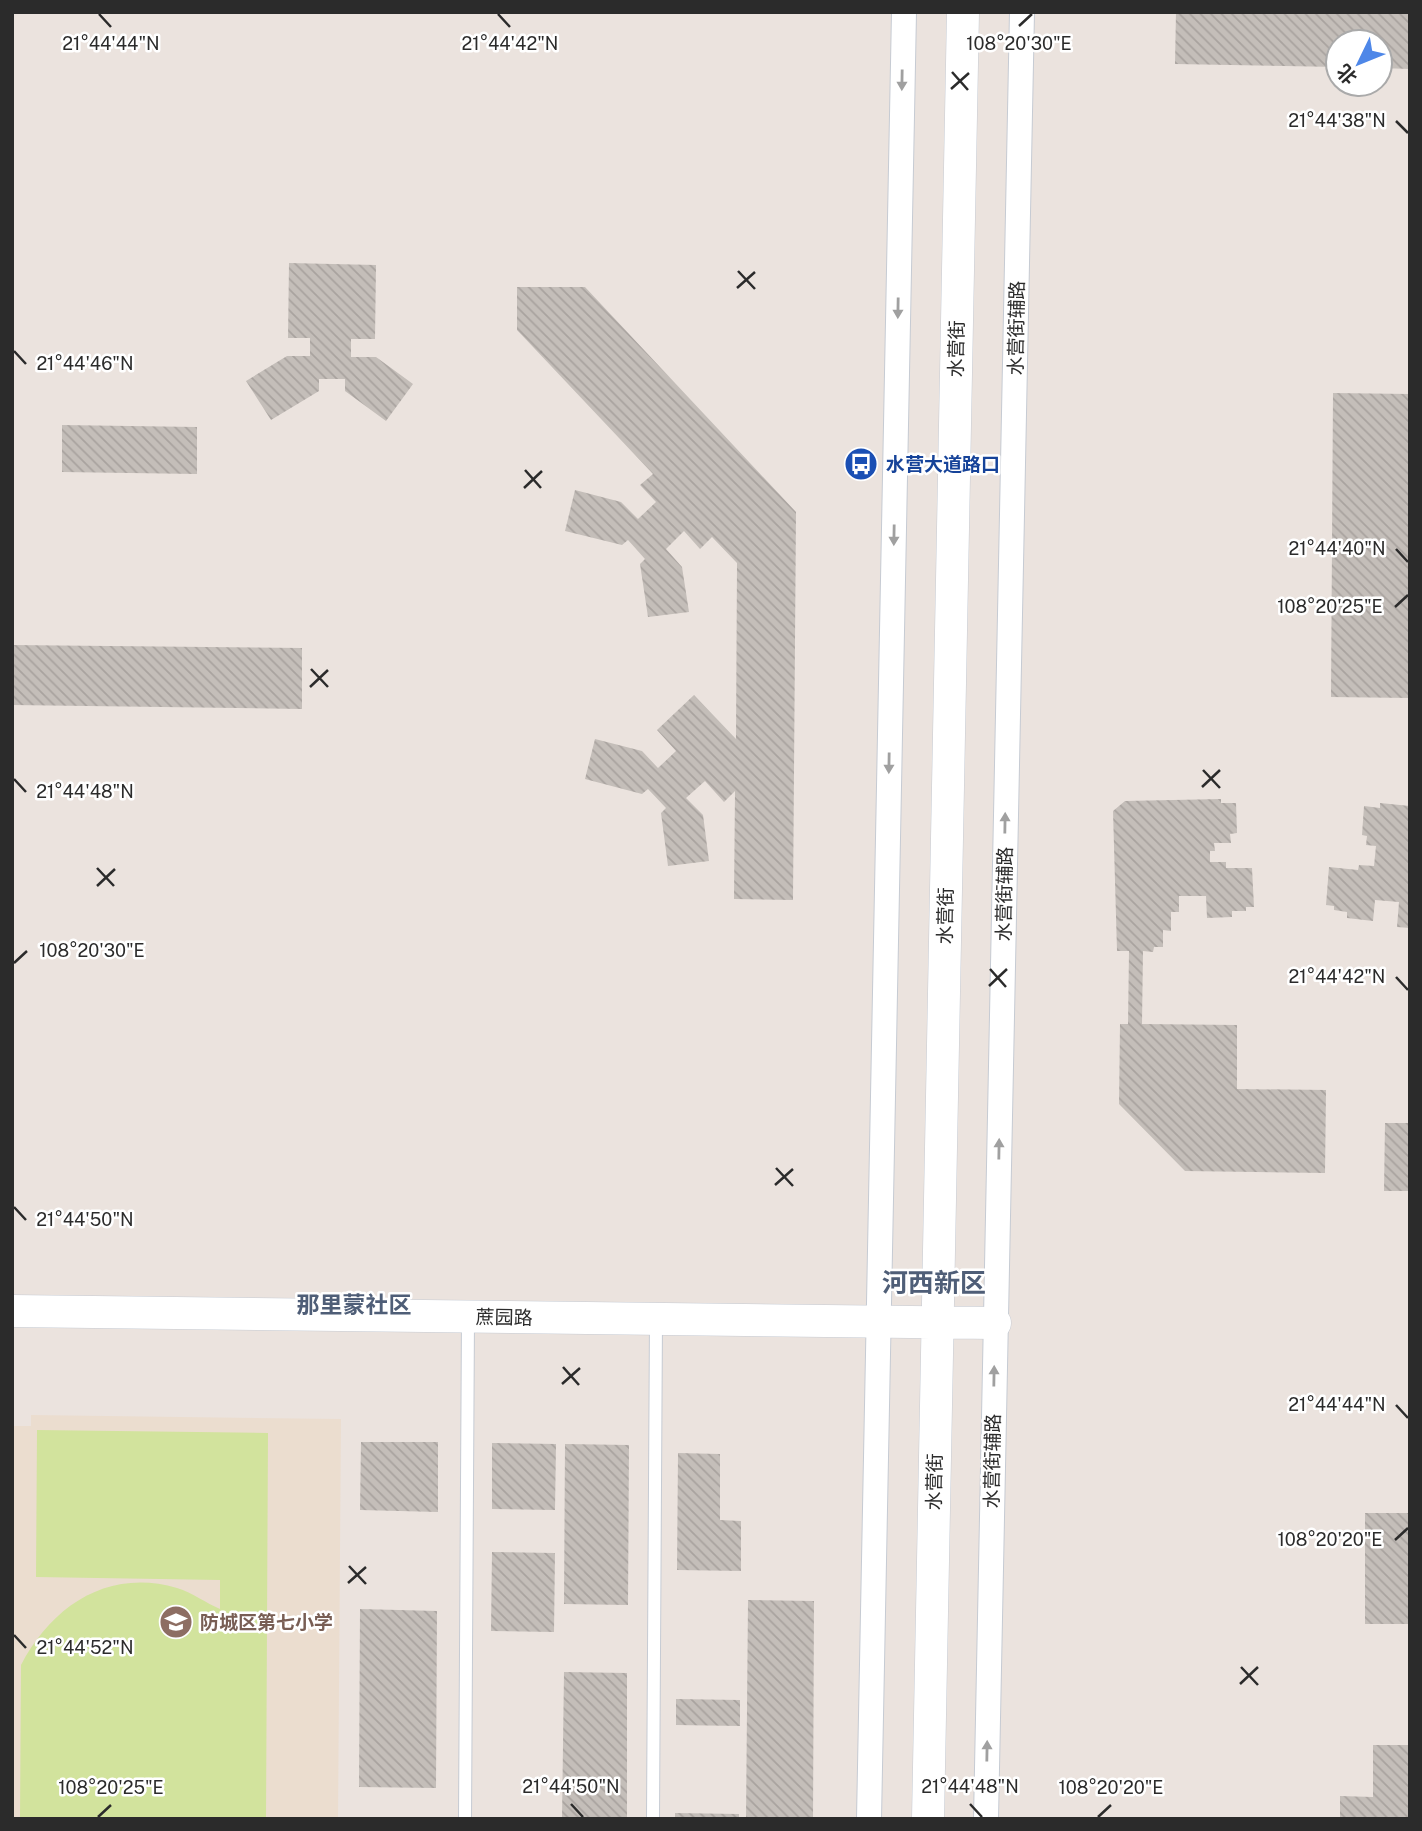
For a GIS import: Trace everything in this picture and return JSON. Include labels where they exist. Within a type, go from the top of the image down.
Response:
[{"type":"street","points":[[869,1819],[904,12]]},
{"type":"street","name":"水营街","points":[[928,1819],[963,12]]},
{"type":"street","name":"水营街辅路","points":[[986,1819],[1022,12]]},
{"type":"street","name":"蔗园路","points":[[12,1311],[995,1323]]},
{"type":"lane","points":[[465,1819],[468,1316]]},
{"type":"lane","points":[[653,1819],[656,1319]]},
{"type":"shaded area","name":"防城区第七小学","points":[[31,1415],[341,1419],[338,1819],[12,1819],[12,1426],[31,1426]]},
{"type":"green space","name":"防城区第七小学","points":[[37,1430],[268,1433],[266,1819],[20,1819],[21,1665],[49,1625],[66,1609],[85,1597],[105,1588],[128,1583],[152,1583],[177,1588],[220,1609],[220,1580],[36,1577]]},
{"type":"building","points":[[1176,12],[1410,12],[1410,69],[1394,68],[1394,28],[1324,28],[1324,67],[1175,64]]},
{"type":"building","points":[[289,263],[376,265],[375,339],[351,339],[351,357],[376,357],[413,384],[386,421],[345,391],[345,379],[319,379],[319,391],[271,420],[246,381],[287,356],[310,356],[310,338],[288,338]]},
{"type":"building","points":[[517,287],[585,287],[796,512],[793,900],[734,899],[735,791],[724,802],[705,781],[686,798],[703,815],[709,861],[668,866],[661,813],[666,808],[648,789],[642,794],[585,779],[595,739],[642,751],[658,768],[676,751],[657,730],[694,695],[736,739],[737,563],[712,537],[700,549],[684,531],[666,549],[682,567],[689,612],[648,617],[640,564],[645,559],[628,540],[622,545],[565,531],[575,490],[621,502],[638,519],[656,502],[640,485],[653,474],[517,330]]},
{"type":"building","points":[[1333,393],[1410,394],[1410,698],[1331,697]]},
{"type":"building","points":[[62,425],[197,427],[197,474],[62,472]]},
{"type":"building","points":[[12,645],[302,648],[302,709],[12,705]]},
{"type":"building","points":[[1221,799],[1221,803],[1236,803],[1237,833],[1230,834],[1231,843],[1214,843],[1215,851],[1210,851],[1210,862],[1226,862],[1226,868],[1252,868],[1254,907],[1246,907],[1246,911],[1232,911],[1232,917],[1207,918],[1206,896],[1179,896],[1179,912],[1171,912],[1171,931],[1163,930],[1163,947],[1154,947],[1153,952],[1143,951],[1142,1024],[1237,1025],[1237,1089],[1326,1090],[1325,1173],[1185,1171],[1119,1104],[1120,1024],[1128,1024],[1129,951],[1117,951],[1113,811],[1125,801]]},
{"type":"building","points":[[1380,803],[1410,806],[1410,928],[1397,927],[1399,902],[1375,900],[1373,921],[1347,918],[1347,912],[1334,910],[1334,906],[1326,905],[1329,867],[1358,870],[1359,865],[1374,866],[1376,846],[1366,845],[1367,836],[1362,835],[1364,806],[1380,808]]},
{"type":"building","points":[[1385,1123],[1410,1123],[1410,1191],[1384,1191]]},
{"type":"building","points":[[361,1442],[438,1442],[438,1512],[360,1510]]},
{"type":"building","points":[[492,1443],[556,1444],[555,1510],[492,1509]]},
{"type":"building","points":[[565,1444],[629,1445],[628,1605],[564,1604]]},
{"type":"building","points":[[678,1453],[720,1454],[720,1520],[741,1521],[741,1571],[677,1570]]},
{"type":"building","points":[[1365,1513],[1410,1513],[1410,1624],[1365,1624]]},
{"type":"building","points":[[492,1552],[555,1553],[554,1632],[491,1631]]},
{"type":"building","points":[[748,1600],[814,1601],[813,1819],[746,1819]]},
{"type":"building","points":[[360,1609],[437,1611],[436,1788],[359,1787]]},
{"type":"building","points":[[564,1672],[627,1673],[627,1819],[562,1819]]},
{"type":"building","points":[[676,1699],[740,1700],[740,1726],[676,1725]]},
{"type":"building","points":[[1373,1745],[1410,1745],[1410,1819],[1340,1819],[1340,1796],[1373,1797]]},
{"type":"building","points":[[675,1813],[739,1814],[739,1819],[675,1819]]},
{"type":"place","name":"水营大道路口","points":[[861,464]]},
{"type":"place","name":"防城区第七小学","points":[[176,1622]]},
{"type":"district","name":"河西新区","points":[[934,1282]]},
{"type":"district","name":"那里蒙社区","points":[[354,1304]]}]
